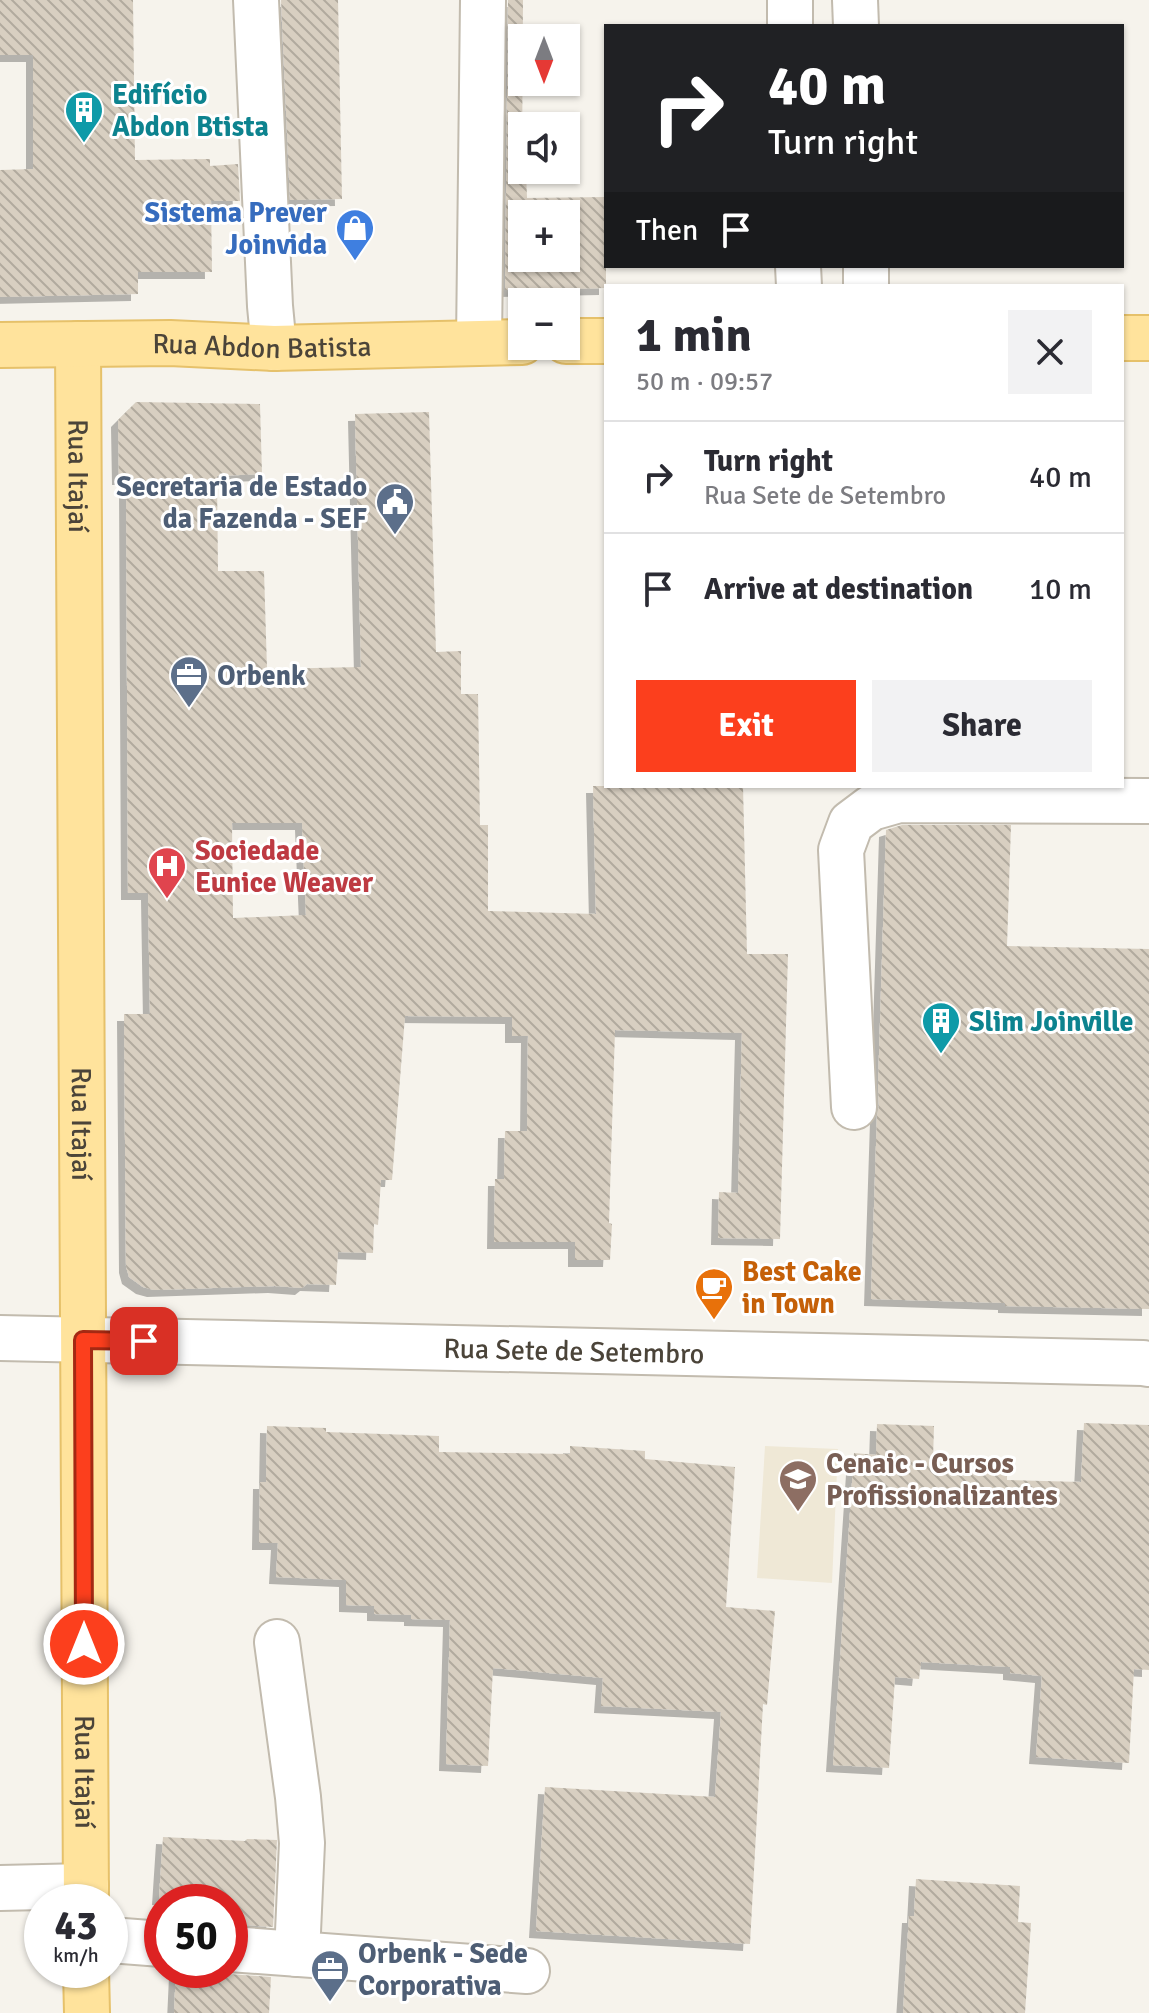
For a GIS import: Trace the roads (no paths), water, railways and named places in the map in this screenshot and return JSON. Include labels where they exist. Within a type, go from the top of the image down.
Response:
[{"type":"main road","points":[[1124,338],[1149,338]]},
{"type":"main road","points":[[580,341],[604,341]]},
{"type":"main road","name":"Rua Abdon Batista","points":[[0,345],[170,343],[274,348],[508,342]]},
{"type":"main road","name":"Rua Itajaí","points":[[78,344],[86,1884]]},
{"type":"main road","points":[[86,1988],[87,2013]]},
{"type":"street","points":[[256,0],[274,348]]},
{"type":"street","points":[[479,342],[483,0]]},
{"type":"street","points":[[790,0],[790,24]]},
{"type":"street","points":[[855,0],[856,24]]},
{"type":"street","points":[[854,1107],[841,850],[851,823],[871,808],[899,800],[1149,801]]},
{"type":"street","name":"Rua Sete de Setembro","points":[[0,1338],[1147,1363]]},
{"type":"street","points":[[277,1642],[302,1843],[297,1954]]},
{"type":"street","points":[[0,1888],[24,1890]]},
{"type":"street","points":[[248,1950],[527,1971]]},
{"type":"place","name":"Edifício Abdon Btista","points":[[84,144]]},
{"type":"place","name":"Sistema Prever Joinvida","points":[[355,262]]},
{"type":"place","name":"Secretaria de Estado da Fazenda - SEF","points":[[395,536]]},
{"type":"place","name":"Orbenk","points":[[189,709]]},
{"type":"place","name":"Sociedade Eunice Weaver","points":[[167,900]]},
{"type":"place","name":"Slim Joinville","points":[[941,1055]]},
{"type":"place","name":"Best Cake in Town","points":[[714,1321]]},
{"type":"place","name":"Cenaic - Cursos Profissionalizantes","points":[[798,1513]]},
{"type":"place","name":"Orbenk - Sede Corporativa","points":[[330,2003]]}]
